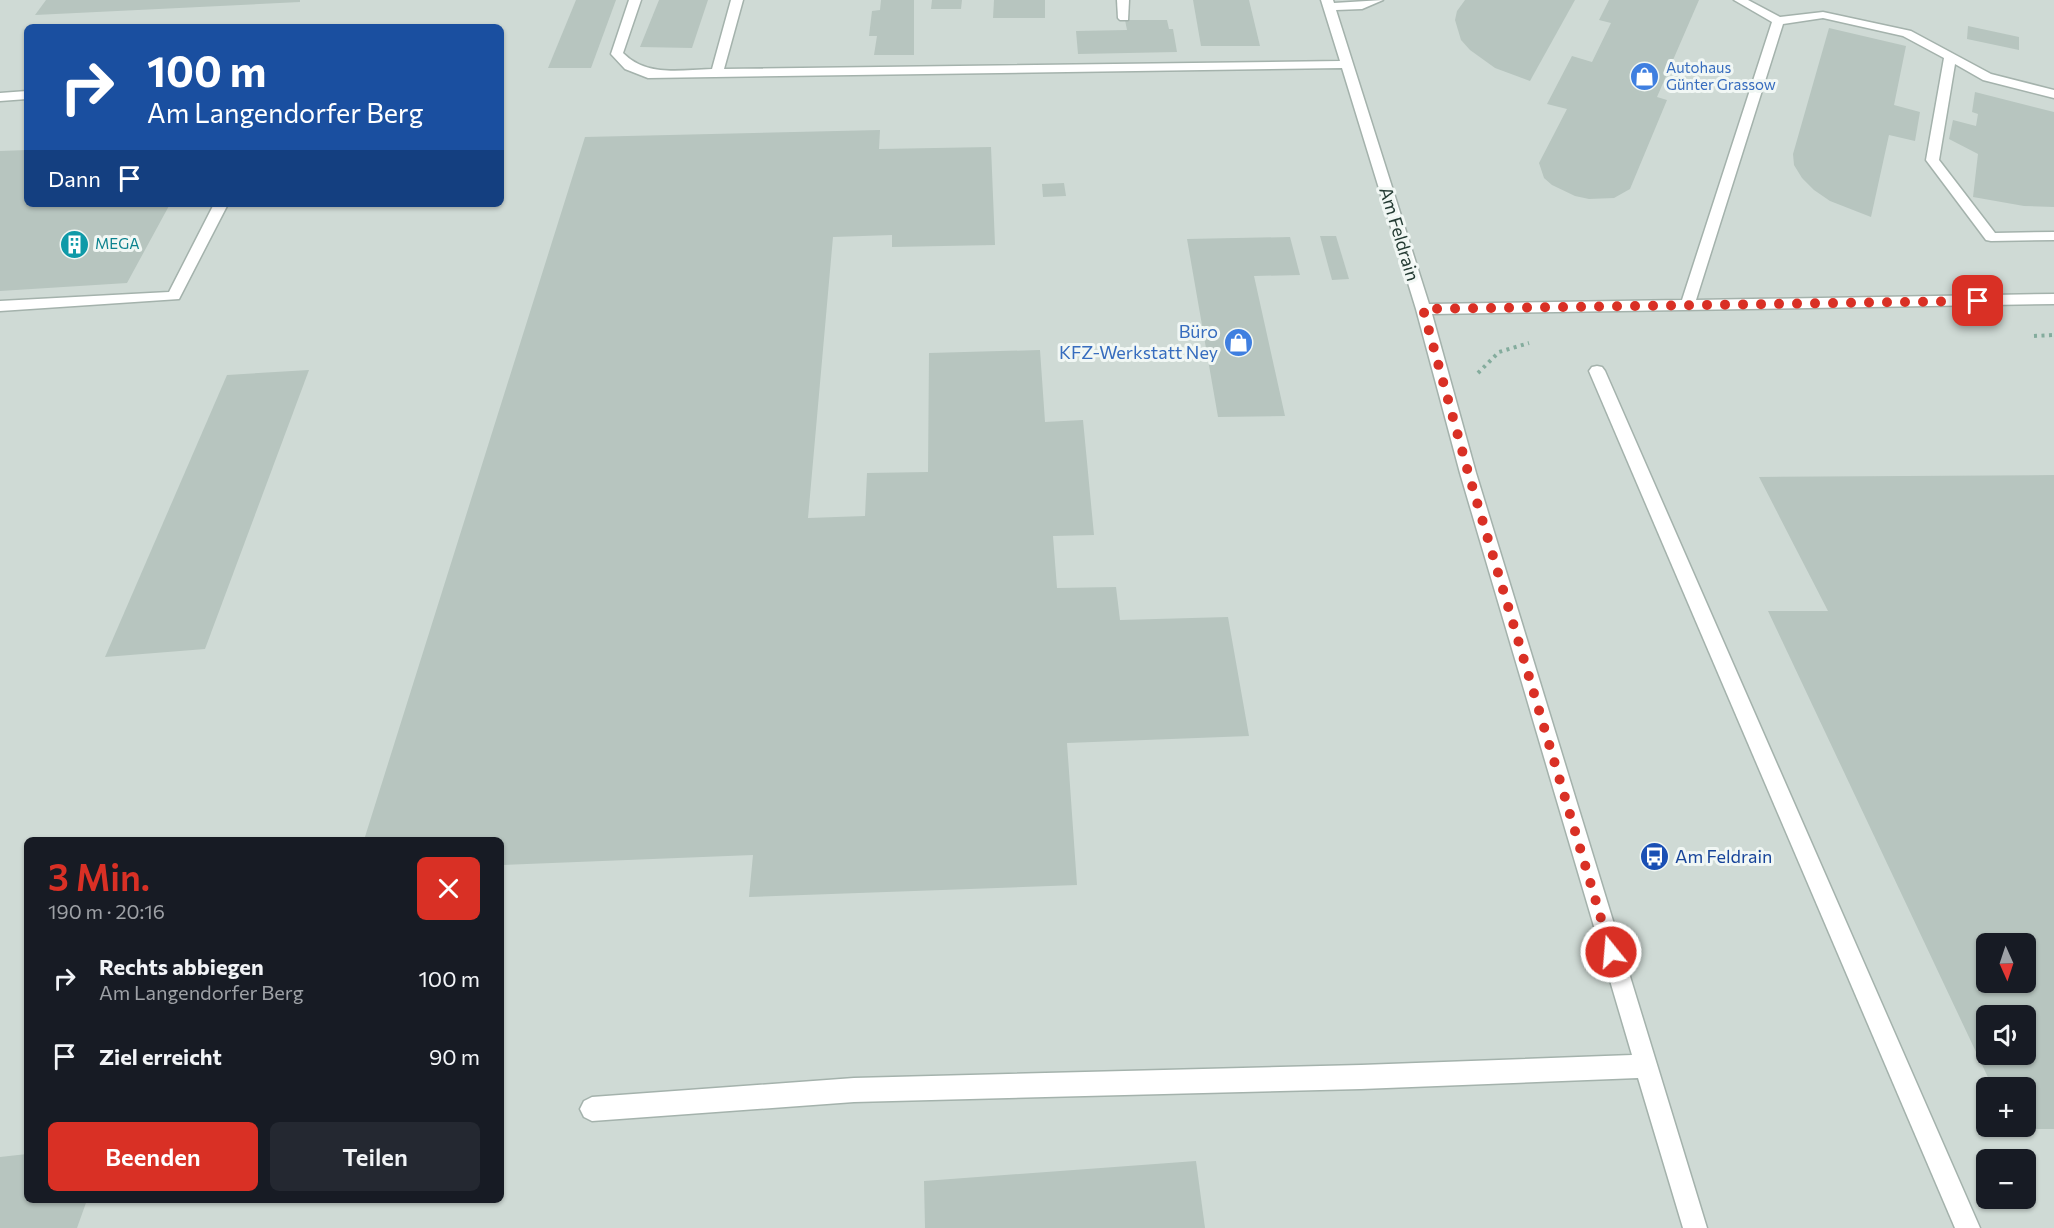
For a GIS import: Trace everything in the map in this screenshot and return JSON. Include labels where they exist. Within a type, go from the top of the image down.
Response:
[{"type":"street","points":[[635,0],[617,54],[629,66],[648,74],[1347,64]]},
{"type":"street","points":[[717,73],[737,0]]},
{"type":"street","points":[[1123,0],[1124,18]]},
{"type":"street","points":[[1740,0],[1778,21],[1823,15],[1907,33],[1987,77],[2054,94]]},
{"type":"street","points":[[1328,3],[1362,6],[1376,1]]},
{"type":"street","name":"Am Feldrain","points":[[1328,3],[1423,309],[1468,472],[1695,1228]]},
{"type":"street","points":[[1687,306],[1778,21]]},
{"type":"street","points":[[1950,56],[1932,160],[1991,237],[2054,236]]},
{"type":"street","points":[[0,97],[24,95]]},
{"type":"street","points":[[0,306],[174,296],[220,207]]},
{"type":"street","points":[[1423,309],[2054,299]]},
{"type":"street","points":[[1597,371],[1968,1228]]},
{"type":"street","points":[[592,1109],[854,1090],[1361,1077],[1645,1066]]},
{"type":"path","points":[[2030,336],[2054,335]]},
{"type":"path","points":[[1478,378],[1479,370],[1499,352],[1529,343]]},
{"type":"shaded area","points":[[0,0],[2054,0],[2054,1228],[0,1228]]},
{"type":"building","points":[[46,0],[300,0],[300,2],[35,15]]},
{"type":"building","points":[[576,0],[616,0],[591,68],[548,68]]},
{"type":"building","points":[[659,0],[708,0],[692,48],[640,47]]},
{"type":"building","points":[[881,0],[914,0],[914,55],[874,55],[877,36],[869,36],[872,11],[880,10]]},
{"type":"building","points":[[932,0],[962,0],[961,9],[931,9]]},
{"type":"building","points":[[994,0],[1045,0],[1045,18],[993,18]]},
{"type":"building","points":[[1193,0],[1249,0],[1260,46],[1201,46]]},
{"type":"building","points":[[1465,0],[1575,0],[1530,81],[1495,68],[1470,50],[1461,40],[1455,20],[1457,11]]},
{"type":"building","points":[[1609,0],[1699,0],[1657,97],[1667,100],[1630,189],[1614,198],[1589,199],[1575,196],[1552,185],[1544,178],[1539,163],[1567,109],[1547,104],[1572,56],[1592,62],[1611,23],[1599,20]]},
{"type":"building","points":[[1125,20],[1167,20],[1169,29],[1173,29],[1177,52],[1078,54],[1076,31],[1127,30]]},
{"type":"building","points":[[1968,26],[2019,37],[2019,50],[1967,39]]},
{"type":"building","points":[[1829,28],[1906,46],[1894,105],[1920,112],[1915,141],[1889,135],[1871,217],[1830,201],[1802,178],[1794,165],[1793,154]]},
{"type":"building","points":[[1975,92],[2054,112],[2054,207],[2024,206],[1973,197],[1978,154],[1949,139],[1953,120],[1976,126],[1978,114],[1972,112]]},
{"type":"building","points":[[880,130],[879,149],[991,147],[995,245],[892,247],[892,235],[833,237],[808,518],[865,516],[867,473],[928,472],[929,353],[1040,350],[1045,422],[1083,420],[1094,535],[1053,536],[1057,588],[1116,587],[1120,620],[1228,617],[1249,736],[1067,743],[1077,885],[749,897],[753,855],[504,865],[504,837],[365,837],[585,137]]},
{"type":"building","name":"MEGA","points":[[24,150],[24,207],[168,207],[127,283],[0,291],[0,151]]},
{"type":"building","points":[[1064,183],[1066,196],[1043,197],[1042,184]]},
{"type":"building","points":[[1320,236],[1336,236],[1349,279],[1332,280]]},
{"type":"building","points":[[1290,237],[1300,275],[1254,276],[1285,416],[1218,417],[1187,239]]},
{"type":"building","points":[[309,370],[205,649],[105,657],[227,375]]},
{"type":"building","points":[[2054,475],[2054,1129],[2036,1129],[2036,1077],[1988,1077],[1982,1065],[2036,1065],[2036,1005],[1976,1005],[1976,1052],[1768,611],[1828,611],[1759,477]]},
{"type":"building","points":[[24,1154],[24,1203],[86,1203],[77,1228],[0,1228],[0,1157]]},
{"type":"building","points":[[1196,1161],[1205,1228],[925,1228],[924,1181]]},
{"type":"place","name":"Autohaus Günter Grassow","points":[[1645,77]]},
{"type":"place","name":"MEGA","points":[[74,244]]},
{"type":"place","name":"Büro KFZ-Werkstatt Ney","points":[[1239,342]]},
{"type":"place","name":"Am Feldrain","points":[[1654,857]]},
{"type":"route","points":[[1611,952],[1468,472],[1423,309],[1978,301]]}]
